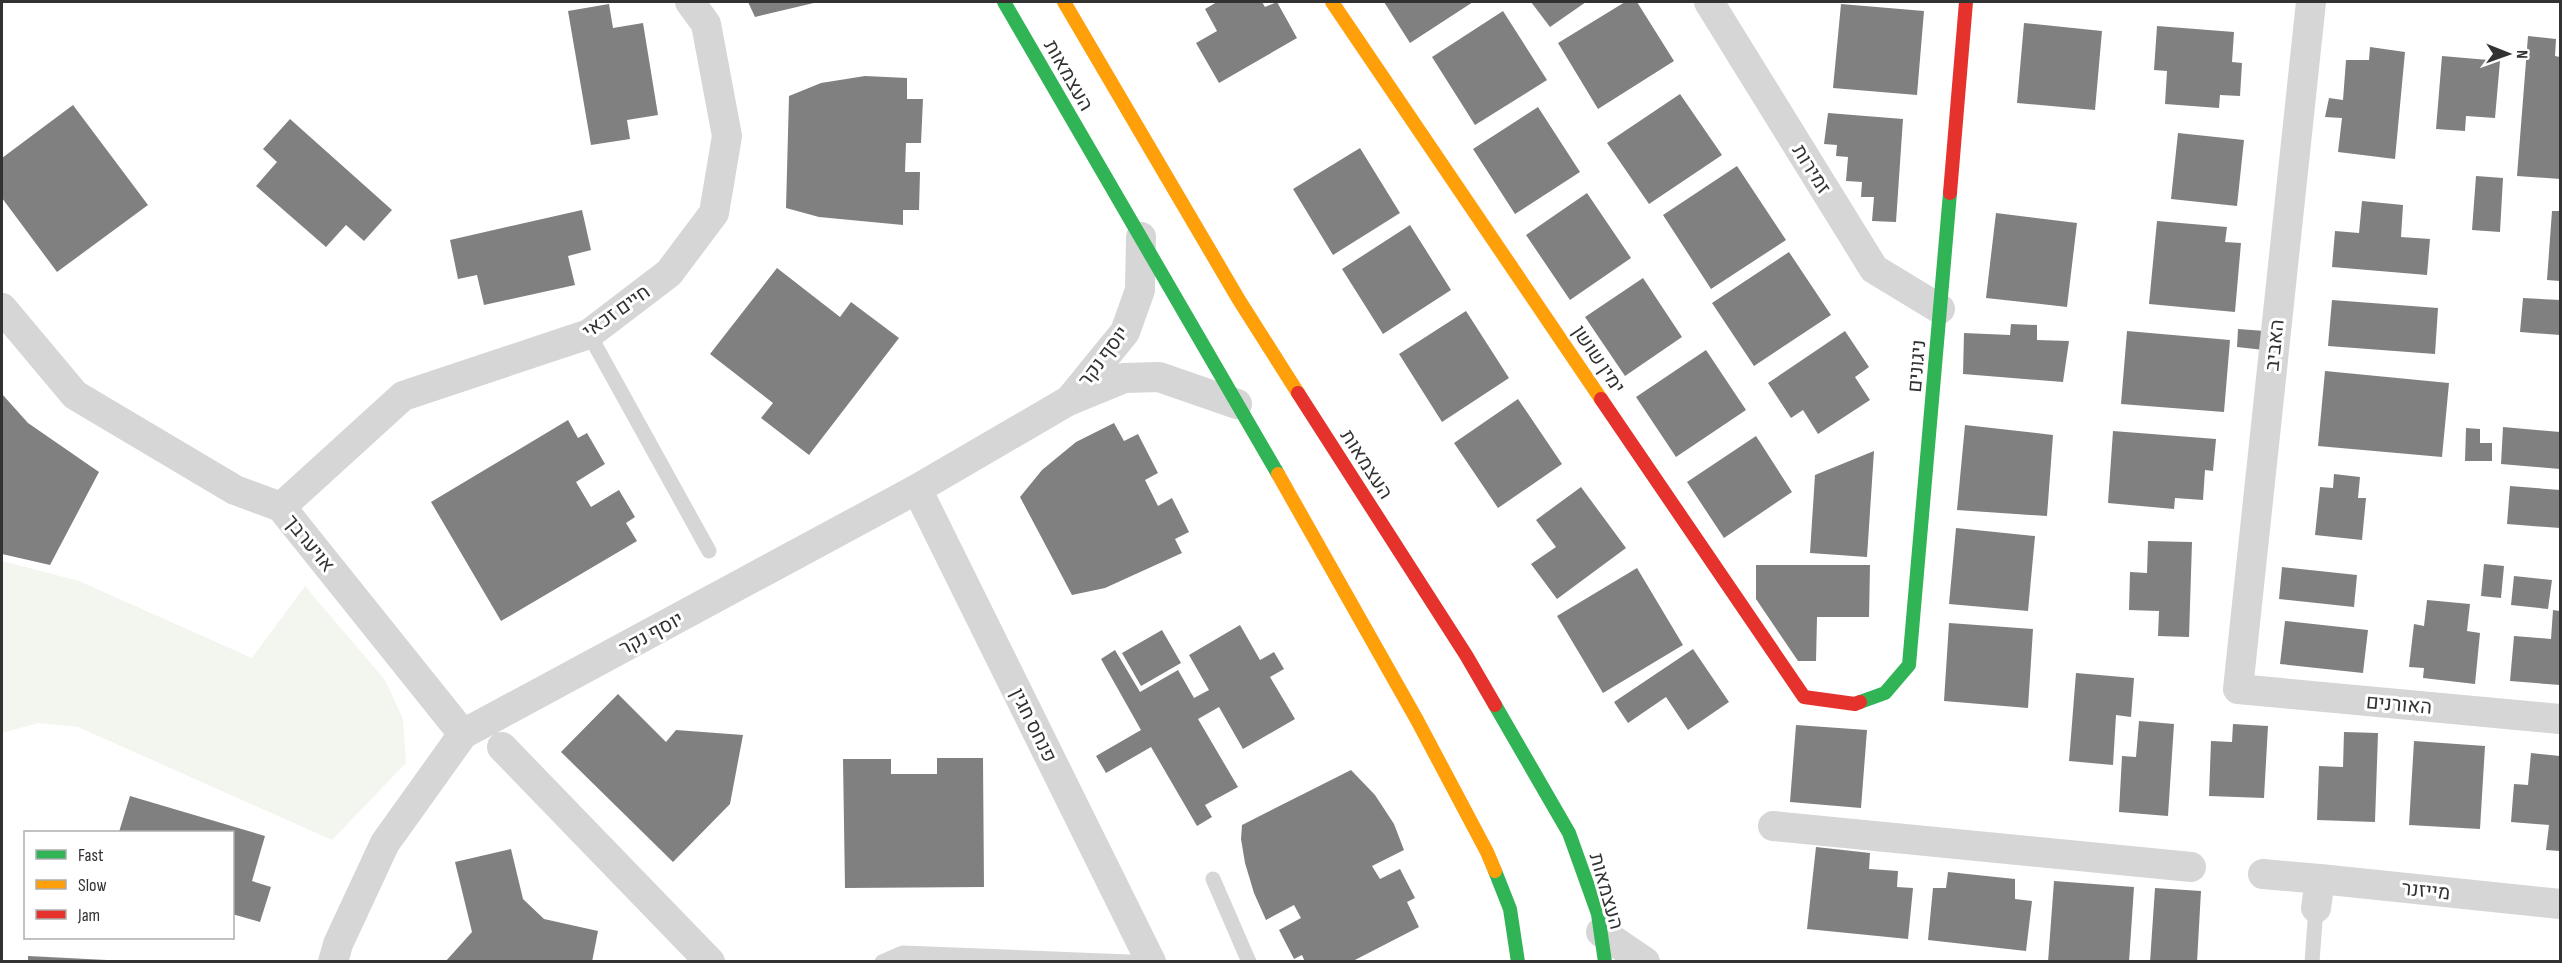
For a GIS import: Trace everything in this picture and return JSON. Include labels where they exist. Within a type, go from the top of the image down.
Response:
[{"type":"main road","name":"העצמאות","points":[[1004,2],[1417,720],[1487,852],[1510,909],[1518,962]]},
{"type":"main road","name":"העצמאות","points":[[1064,2],[1239,300],[1466,655],[1558,813],[1573,843],[1598,914],[1605,962]]},
{"type":"main road","name":"ימין שושן","points":[[1332,2],[1804,697],[1855,704]]},
{"type":"main road","name":"ניגונים","points":[[1855,704],[1885,693],[1909,665],[1966,2]]},
{"type":"street","name":"חיים זכאי","points":[[281,507],[403,396],[589,334],[669,273],[714,213],[727,136],[706,24],[690,2]]},
{"type":"street","name":"זמירות","points":[[1709,2],[1874,269],[1940,309]]},
{"type":"street","name":"האביב","points":[[2238,689],[2311,2]]},
{"type":"street","name":"יוסף נקר","points":[[1068,401],[1125,332],[1140,290],[1141,237]]},
{"type":"street","name":"אויערבך","points":[[2,308],[75,395],[235,490],[281,507],[463,734]]},
{"type":"street","name":"יוסף נקר","points":[[333,962],[338,944],[385,843],[463,734],[917,489],[1068,401],[1124,378],[1159,377],[1237,404]]},
{"type":"street","name":"פנחס חגין","points":[[917,489],[1151,962]]},
{"type":"street","name":"האורנים","points":[[2238,689],[2560,719]]},
{"type":"street","points":[[502,747],[710,962]]},
{"type":"street","points":[[1773,826],[2191,867]]},
{"type":"street","name":"מייזנר","points":[[2263,874],[2560,904]]},
{"type":"street","points":[[2316,908],[2320,879]]},
{"type":"street","points":[[1601,932],[1645,962]]},
{"type":"lane","points":[[589,334],[709,551]]},
{"type":"lane","points":[[1213,879],[1249,962]]},
{"type":"lane","points":[[2312,962],[2316,908]]},
{"type":"lane","points":[[882,962],[903,953],[1130,962]]},
{"type":"shaded area","points":[[2,561],[79,581],[252,658],[305,586],[385,680],[403,719],[406,763],[332,840],[78,727],[38,723],[2,733]]},
{"type":"building","points":[[748,2],[818,2],[755,17]]},
{"type":"building","points":[[1217,2],[1262,2],[1265,7],[1277,2],[1297,38],[1219,83],[1196,43],[1217,31],[1205,9]]},
{"type":"building","points":[[1384,2],[1473,2],[1410,43]]},
{"type":"building","points":[[1531,2],[1586,2],[1550,27]]},
{"type":"building","points":[[1625,2],[1637,2],[1674,61],[1598,109],[1558,43]]},
{"type":"building","points":[[609,4],[613,28],[643,23],[658,115],[627,120],[630,139],[591,145],[568,11]]},
{"type":"building","points":[[1841,4],[1924,11],[1917,95],[1833,88]]},
{"type":"building","points":[[1503,11],[1547,80],[1475,125],[1432,57]]},
{"type":"building","points":[[2024,23],[2102,31],[2095,110],[2017,103]]},
{"type":"building","points":[[2157,26],[2234,32],[2232,62],[2242,63],[2240,96],[2220,95],[2219,108],[2165,104],[2167,71],[2154,70]]},
{"type":"building","points":[[2528,36],[2556,39],[2555,56],[2560,57],[2560,179],[2517,176]]},
{"type":"building","points":[[2370,47],[2405,52],[2395,159],[2338,152],[2342,118],[2325,117],[2329,98],[2343,100],[2346,60],[2369,60]]},
{"type":"building","points":[[2442,56],[2500,61],[2495,118],[2466,116],[2465,131],[2436,129]]},
{"type":"building","points":[[865,76],[907,78],[907,99],[923,99],[921,143],[906,143],[905,172],[920,172],[919,210],[903,210],[903,225],[819,217],[786,208],[789,96],[821,83]]},
{"type":"building","points":[[1680,94],[1722,155],[1649,204],[1607,143]]},
{"type":"building","points":[[73,105],[148,205],[57,272],[2,198],[2,158]]},
{"type":"building","points":[[1538,107],[1580,172],[1515,214],[1473,149]]},
{"type":"building","points":[[1828,113],[1903,119],[1896,222],[1872,221],[1874,197],[1861,197],[1862,182],[1846,181],[1848,157],[1836,156],[1837,145],[1824,144]]},
{"type":"building","points":[[290,119],[392,210],[364,241],[346,225],[326,247],[256,186],[277,162],[263,149]]},
{"type":"building","points":[[2178,133],[2244,140],[2237,206],[2171,199]]},
{"type":"building","points":[[1360,148],[1400,213],[1333,255],[1293,189]]},
{"type":"building","points":[[1737,166],[1786,240],[1711,289],[1663,215]]},
{"type":"building","points":[[2476,176],[2503,178],[2500,232],[2472,230]]},
{"type":"building","points":[[1587,193],[1631,258],[1570,300],[1526,235]]},
{"type":"building","points":[[2362,201],[2403,205],[2401,237],[2430,239],[2427,275],[2332,267],[2335,231],[2359,233]]},
{"type":"building","points":[[582,210],[591,250],[568,256],[575,285],[484,305],[477,275],[458,279],[450,240]]},
{"type":"building","points":[[2552,211],[2560,211],[2560,281],[2547,280]]},
{"type":"building","points":[[1996,213],[2077,223],[2067,307],[1986,298]]},
{"type":"building","points":[[2157,221],[2227,227],[2225,242],[2241,243],[2235,312],[2149,304]]},
{"type":"building","points":[[1410,225],[1451,290],[1383,334],[1342,269]]},
{"type":"building","points":[[1789,252],[1831,315],[1754,366],[1712,303]]},
{"type":"building","points":[[777,268],[840,317],[851,302],[899,338],[809,455],[761,418],[773,403],[710,354]]},
{"type":"building","points":[[1643,278],[1682,337],[1625,376],[1585,317]]},
{"type":"building","points":[[2523,298],[2560,300],[2560,335],[2520,332]]},
{"type":"building","points":[[2332,300],[2438,308],[2435,354],[2328,346]]},
{"type":"building","points":[[1466,311],[1509,378],[1442,422],[1399,354]]},
{"type":"building","points":[[2011,324],[2037,325],[2037,340],[2069,341],[2063,382],[1963,374],[1964,333],[2010,335]]},
{"type":"building","points":[[2238,329],[2265,331],[2264,350],[2237,347]]},
{"type":"building","points":[[1845,331],[1869,367],[1855,377],[1870,400],[1818,434],[1803,410],[1791,418],[1768,383]]},
{"type":"building","points":[[2127,331],[2230,340],[2224,412],[2121,404]]},
{"type":"building","points":[[1706,350],[1746,410],[1676,457],[1636,397]]},
{"type":"building","points":[[2325,371],[2449,383],[2442,457],[2318,446]]},
{"type":"building","points":[[2,394],[28,423],[99,472],[50,565],[2,554]]},
{"type":"building","points":[[1518,399],[1562,464],[1498,508],[1454,443]]},
{"type":"building","points":[[568,420],[578,438],[587,433],[605,464],[576,482],[591,507],[619,490],[635,517],[626,523],[637,541],[501,621],[431,502]]},
{"type":"building","points":[[1114,423],[1124,441],[1138,434],[1158,473],[1145,480],[1158,506],[1172,498],[1189,532],[1175,539],[1182,553],[1105,588],[1072,595],[1020,497],[1042,470],[1076,442]]},
{"type":"building","points":[[1965,425],[2053,435],[2047,516],[1957,510]]},
{"type":"building","points":[[2503,427],[2560,432],[2560,469],[2501,464]]},
{"type":"building","points":[[2466,428],[2480,429],[2480,443],[2492,443],[2492,461],[2465,461]]},
{"type":"building","points":[[2113,431],[2216,439],[2213,471],[2205,470],[2203,500],[2175,498],[2174,509],[2108,503]]},
{"type":"building","points":[[1756,436],[1792,492],[1724,538],[1687,482]]},
{"type":"building","points":[[1874,451],[1867,557],[1810,553],[1815,475]]},
{"type":"building","points":[[2334,474],[2360,477],[2358,498],[2366,498],[2362,540],[2315,535],[2320,487],[2333,488]]},
{"type":"building","points":[[2510,486],[2560,490],[2560,528],[2507,524]]},
{"type":"building","points":[[1581,487],[1626,548],[1557,599],[1531,564],[1556,547],[1536,520]]},
{"type":"building","points":[[1956,528],[2035,536],[2028,611],[1949,604]]},
{"type":"building","points":[[2148,541],[2192,542],[2189,637],[2158,636],[2159,611],[2129,610],[2130,572],[2147,573]]},
{"type":"building","points":[[2484,564],[2504,566],[2501,598],[2481,596]]},
{"type":"building","points":[[1756,565],[1870,565],[1869,617],[1817,617],[1816,661],[1798,661],[1756,599]]},
{"type":"building","points":[[2282,567],[2357,575],[2354,607],[2279,599]]},
{"type":"building","points":[[1637,568],[1683,645],[1603,693],[1557,616]]},
{"type":"building","points":[[2514,576],[2552,580],[2548,609],[2511,605]]},
{"type":"building","points":[[2427,600],[2470,604],[2467,631],[2480,633],[2475,684],[2423,678],[2424,668],[2409,667],[2414,624],[2424,626]]},
{"type":"building","points":[[2553,610],[2560,611],[2560,685],[2510,681],[2514,636],[2551,639]]},
{"type":"building","points":[[2285,621],[2368,630],[2363,673],[2280,664]]},
{"type":"building","points":[[1949,623],[2033,629],[2028,708],[1944,701]]},
{"type":"building","points":[[1240,625],[1260,660],[1274,652],[1284,669],[1270,677],[1295,719],[1243,749],[1219,707],[1198,719],[1238,787],[1205,805],[1212,817],[1197,826],[1151,747],[1106,773],[1096,756],[1141,730],[1101,659],[1115,650],[1140,692],[1178,670],[1194,698],[1209,690],[1189,655]]},
{"type":"building","points":[[1162,630],[1181,663],[1141,686],[1122,653]]},
{"type":"building","points":[[1693,649],[1729,702],[1688,730],[1666,697],[1628,723],[1614,702]]},
{"type":"building","points":[[2076,673],[2134,678],[2131,717],[2116,715],[2113,765],[2069,761]]},
{"type":"building","points":[[618,694],[666,742],[676,730],[743,735],[730,804],[673,862],[561,752]]},
{"type":"building","points":[[2139,721],[2174,724],[2168,816],[2119,812],[2122,756],[2136,757]]},
{"type":"building","points":[[2233,724],[2268,726],[2264,798],[2209,796],[2211,741],[2232,742]]},
{"type":"building","points":[[1796,725],[1867,730],[1861,808],[1790,802]]},
{"type":"building","points":[[2344,732],[2378,733],[2375,822],[2317,820],[2319,766],[2343,767]]},
{"type":"building","points":[[2414,741],[2485,746],[2480,829],[2409,825]]},
{"type":"building","points":[[2531,753],[2560,756],[2560,851],[2546,850],[2549,825],[2511,822],[2514,784],[2528,785]]},
{"type":"building","points":[[937,758],[983,758],[984,887],[845,888],[843,759],[891,759],[891,774],[937,774]]},
{"type":"building","points":[[1351,770],[1375,795],[1394,824],[1404,850],[1372,866],[1380,879],[1400,869],[1415,898],[1407,902],[1419,927],[1351,962],[1305,962],[1302,955],[1294,959],[1279,930],[1301,918],[1294,905],[1266,920],[1254,893],[1245,863],[1241,839],[1242,825]]},
{"type":"building","points":[[130,796],[265,836],[252,881],[271,887],[260,922],[234,915],[234,831],[119,831]]},
{"type":"building","points":[[1816,847],[1870,853],[1869,869],[1898,871],[1897,887],[1913,888],[1908,939],[1807,929]]},
{"type":"building","points":[[511,849],[523,899],[544,919],[598,931],[592,962],[445,962],[472,932],[455,862]]},
{"type":"building","points":[[1948,872],[2015,879],[2015,899],[2032,901],[2026,951],[1928,940],[1933,888],[1946,888]]},
{"type":"building","points":[[2054,881],[2134,887],[2129,962],[2048,962]]},
{"type":"building","points":[[2155,888],[2201,891],[2197,962],[2150,962]]},
{"type":"building","points":[[28,956],[107,960],[107,962],[28,962]]},
{"type":"traffic: fast","points":[[1004,2],[1278,474]]},
{"type":"traffic: fast","points":[[1860,702],[1885,693],[1909,665],[1950,193]]},
{"type":"traffic: fast","points":[[1495,705],[1569,833],[1598,914],[1605,962]]},
{"type":"traffic: fast","points":[[1495,871],[1510,909],[1518,962]]},
{"type":"traffic: slow","points":[[1064,2],[1239,300],[1298,393]]},
{"type":"traffic: slow","points":[[1332,2],[1601,399]]},
{"type":"traffic: slow","points":[[1278,474],[1417,720],[1495,871]]},
{"type":"traffic: jam","points":[[1950,193],[1966,2]]},
{"type":"traffic: jam","points":[[1298,393],[1466,655],[1495,705]]},
{"type":"traffic: jam","points":[[1601,399],[1804,697],[1855,704],[1860,702]]}]
